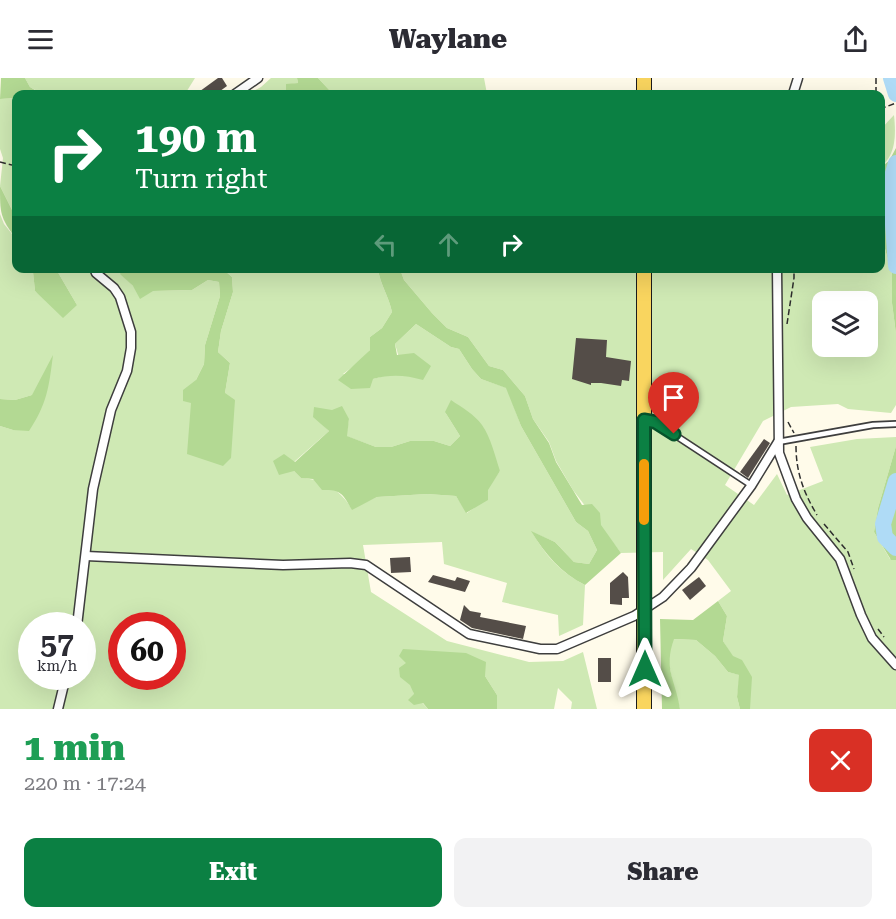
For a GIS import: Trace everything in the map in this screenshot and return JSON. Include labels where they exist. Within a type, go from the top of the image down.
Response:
[{"type":"main road","points":[[644,273],[644,709]]},
{"type":"street","points":[[241,90],[258,78]]},
{"type":"street","points":[[79,612],[93,489],[111,410],[127,371],[131,332],[120,297],[114,288],[96,273]]},
{"type":"street","points":[[777,273],[779,453],[796,498],[807,518],[840,559],[872,638],[896,665]]},
{"type":"street","points":[[86,556],[273,565],[350,563],[366,565],[469,634],[540,649],[557,648],[634,616],[663,597],[691,568],[752,486],[778,442]]},
{"type":"street","points":[[58,709],[63,690]]},
{"type":"lane","points":[[644,420],[655,422],[752,486]]},
{"type":"lane","points":[[778,442],[873,425],[896,424]]},
{"type":"path","points":[[787,331],[793,273]]},
{"type":"path","points":[[787,420],[796,439],[797,471],[807,498],[818,517],[848,552],[855,571]]},
{"type":"path","points":[[873,622],[887,642]]},
{"type":"green space","points":[[1,78],[25,78],[30,87],[35,90],[12,90],[12,98],[0,99]]},
{"type":"green space","points":[[25,78],[195,78],[188,90],[35,90],[30,87]]},
{"type":"green space","points":[[271,78],[297,78],[298,83],[286,85],[286,90],[255,90]]},
{"type":"green space","points":[[297,78],[318,78],[329,90],[286,90],[286,84],[298,83]]},
{"type":"green space","points":[[318,78],[484,78],[486,90],[329,90]]},
{"type":"green space","points":[[12,98],[12,210],[0,186],[3,158],[0,149],[0,99]]},
{"type":"green space","points":[[894,115],[894,144],[885,163],[885,125]]},
{"type":"green space","points":[[896,148],[896,334],[892,303],[892,273],[885,249],[885,164]]},
{"type":"green space","points":[[0,186],[12,210],[12,233],[2,215]]},
{"type":"green space","points":[[0,214],[12,234],[12,273],[33,273],[35,291],[49,302],[77,305],[58,273],[121,273],[133,286],[153,291],[192,290],[208,280],[219,282],[220,296],[205,345],[204,364],[196,380],[225,393],[230,363],[218,352],[221,331],[233,292],[232,277],[227,273],[379,273],[392,312],[382,328],[370,337],[370,350],[343,374],[373,379],[387,375],[404,375],[395,344],[416,324],[451,347],[459,349],[481,379],[507,388],[521,426],[576,522],[588,531],[597,550],[589,564],[574,562],[555,542],[532,532],[554,563],[585,585],[583,625],[559,636],[558,615],[502,602],[507,583],[444,564],[442,542],[363,545],[371,592],[447,641],[529,662],[563,661],[583,652],[597,709],[571,709],[572,702],[558,688],[554,709],[497,709],[497,695],[485,676],[406,663],[414,694],[428,709],[0,709],[0,426],[13,430],[32,395],[15,400],[0,399]],"holes":[[[445,412],[500,471],[474,508],[467,513],[456,496],[427,494],[377,497],[352,509],[331,487],[301,478],[294,471],[294,462],[329,431],[322,424],[349,419],[346,436],[376,447],[391,447],[410,441],[434,441],[450,446],[460,436]]]},
{"type":"green space","points":[[885,249],[892,273],[892,303],[896,334],[896,405],[891,413],[848,409],[838,404],[791,407],[763,421],[725,485],[754,505],[777,474],[787,495],[823,481],[810,447],[857,439],[896,437],[896,446],[878,508],[874,532],[890,559],[896,560],[896,709],[750,709],[745,682],[723,641],[727,616],[718,601],[731,591],[708,560],[691,549],[663,580],[663,552],[621,553],[573,490],[556,461],[549,442],[533,419],[525,396],[503,370],[489,366],[468,337],[447,328],[404,280],[401,273],[885,273]]},
{"type":"green space","points":[[33,273],[58,273],[77,305],[63,318],[35,291]]},
{"type":"green space","points":[[227,273],[232,277],[233,292],[221,331],[218,352],[230,363],[225,393],[235,400],[231,458],[223,466],[187,454],[191,403],[183,401],[183,390],[196,380],[204,364],[205,345],[220,296],[219,282],[208,280],[192,290],[153,291],[140,299],[133,286],[120,274]]},
{"type":"green space","points":[[379,273],[401,273],[404,280],[447,328],[468,337],[489,366],[503,370],[525,396],[533,419],[549,443],[556,462],[582,505],[592,504],[600,513],[601,525],[621,553],[585,585],[568,575],[554,562],[531,531],[555,542],[574,562],[589,564],[597,550],[588,531],[576,522],[521,426],[506,388],[481,379],[459,349],[451,347],[416,324],[395,344],[397,355],[414,353],[431,366],[423,380],[404,376],[386,376],[373,379],[370,388],[351,389],[338,380],[370,350],[370,337],[382,328],[392,312]]},
{"type":"green space","points":[[53,355],[46,395],[40,412],[29,431],[0,426],[0,399],[15,400],[32,395]]},
{"type":"green space","points":[[451,400],[482,425],[500,471],[488,490],[488,500],[466,513],[456,496],[427,494],[377,497],[352,510],[341,494],[333,490],[322,490],[313,479],[301,478],[294,471],[279,475],[273,461],[284,454],[295,462],[329,431],[313,417],[314,407],[332,410],[342,406],[349,419],[347,436],[376,447],[391,447],[410,441],[434,441],[450,446],[460,436],[445,412]]},
{"type":"green space","points":[[896,446],[896,560],[891,560],[874,532],[878,508]]},
{"type":"green space","points":[[718,601],[727,616],[723,641],[733,656],[742,660],[752,677],[750,709],[740,709],[737,697],[739,675],[728,672],[715,656],[696,640],[674,639],[670,667],[680,709],[662,709],[660,619],[693,620]]},
{"type":"green space","points":[[673,639],[696,640],[715,656],[728,672],[740,675],[737,697],[740,709],[680,709],[668,657]]},
{"type":"green space","points":[[403,649],[466,653],[486,662],[485,676],[497,695],[497,709],[428,709],[423,703],[414,705],[408,700],[414,694],[410,685],[400,677],[399,668],[406,663],[399,656]]},
{"type":"building","points":[[218,78],[222,78],[227,86],[222,90],[202,90]]},
{"type":"building","points":[[576,338],[607,340],[606,357],[631,361],[629,381],[622,380],[621,386],[601,383],[591,383],[591,385],[572,379]]},
{"type":"building","points":[[764,439],[770,443],[748,478],[740,472]]},
{"type":"building","points":[[410,557],[411,572],[391,573],[390,558]]},
{"type":"building","points":[[623,572],[628,577],[629,598],[622,598],[622,605],[610,604],[610,583]]},
{"type":"building","points":[[433,575],[455,581],[457,577],[470,581],[465,592],[428,582]]},
{"type":"building","points":[[699,577],[706,586],[690,600],[682,590]]},
{"type":"building","points":[[464,605],[470,611],[481,613],[480,617],[526,626],[523,639],[472,628],[460,620]]},
{"type":"building","points":[[598,658],[611,658],[611,682],[598,682]]},
{"type":"waterway","points":[[891,78],[896,94]]},
{"type":"waterway","points":[[896,163],[890,183],[896,266]]},
{"type":"waterway","points":[[896,481],[883,524],[885,537],[896,548]]},
{"type":"slow traffic","points":[[644,464],[644,520]]},
{"type":"route","points":[[645,669],[644,420],[655,422],[674,434]]}]
